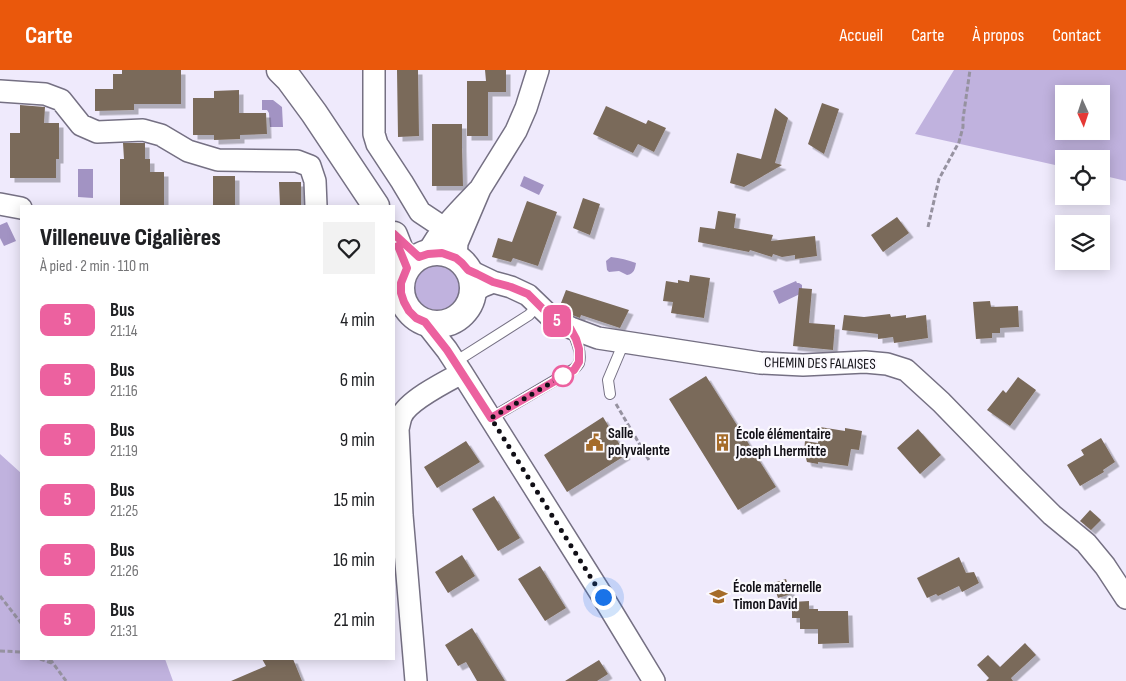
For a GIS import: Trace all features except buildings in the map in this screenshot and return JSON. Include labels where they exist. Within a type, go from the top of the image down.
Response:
[{"type":"street","points":[[280,70],[314,113],[375,205]]},
{"type":"street","name":"CHEMIN DES FALAISES","points":[[374,70],[374,134],[376,144],[420,212],[465,262],[528,294],[554,320],[598,338],[760,363],[803,365],[865,362],[887,364],[906,370],[941,402],[1052,515],[1086,543],[1105,566],[1126,598]]},
{"type":"street","points":[[395,236],[410,268],[401,293],[409,311],[416,318],[435,323],[453,320],[460,316],[471,301],[465,262],[480,189],[516,131],[526,108],[538,70]]},
{"type":"street","points":[[0,91],[45,94],[61,100],[81,125],[97,132],[143,130],[162,135],[188,151],[218,160],[297,161],[310,166],[315,181],[316,205]]},
{"type":"street","points":[[0,204],[20,208]]},
{"type":"street","points":[[410,268],[442,253],[465,262]]},
{"type":"street","points":[[435,323],[455,362],[654,681]]},
{"type":"street","points":[[416,681],[402,515],[398,428],[401,415],[409,406],[434,388],[455,362]]},
{"type":"lane","points":[[455,362],[529,316],[539,304]]},
{"type":"lane","points":[[491,418],[574,370],[579,362],[579,349],[570,328]]},
{"type":"lane","points":[[610,394],[608,380],[624,342]]},
{"type":"path","points":[[928,227],[939,179],[959,142],[963,127],[970,70]]},
{"type":"path","points":[[610,394],[650,462]]},
{"type":"path","points":[[0,596],[20,622]]},
{"type":"path","points":[[0,651],[20,652]]},
{"type":"path","points":[[43,660],[54,664]]},
{"type":"path","points":[[51,660],[66,681]]},
{"type":"shaded area","points":[[954,70],[1126,70],[1126,181],[1110,177],[1110,150],[1055,150],[1055,165],[915,134]]},
{"type":"shaded area","points":[[262,100],[273,100],[282,107],[283,127],[270,127],[269,113],[267,110],[262,110]]},
{"type":"shaded area","points":[[78,169],[93,169],[93,198],[78,197]]},
{"type":"shaded area","points":[[524,176],[544,185],[539,195],[520,186]]},
{"type":"shaded area","points":[[7,222],[16,241],[4,246],[0,238],[0,225]]},
{"type":"shaded area","points":[[611,257],[636,263],[634,271],[627,275],[619,271],[609,272],[606,261]]},
{"type":"shaded area","points":[[437,264],[450,268],[456,274],[460,287],[456,300],[450,306],[437,310],[424,306],[418,300],[414,287],[418,274],[424,268]]},
{"type":"shaded area","points":[[796,281],[802,285],[802,293],[779,304],[773,291]]},
{"type":"shaded area","points":[[0,454],[20,472],[20,660],[165,660],[173,681],[0,681]]},
{"type":"bus line","name":"5","points":[[395,235],[419,257],[442,253],[456,258],[468,270],[493,282],[528,294],[554,320],[570,328],[579,349],[579,362],[574,370],[491,418],[447,350],[425,322],[416,318],[404,302],[401,293],[401,283],[407,268],[398,246]]},
{"type":"place","name":"Salle polyvalente","points":[[594,442]]},
{"type":"place","name":"École élémentaire Joseph Lhermitte","points":[[722,443]]},
{"type":"place","name":"École maternelle Timon David","points":[[719,596]]},
{"type":"route","points":[[563,376],[491,418],[603,597]]}]
